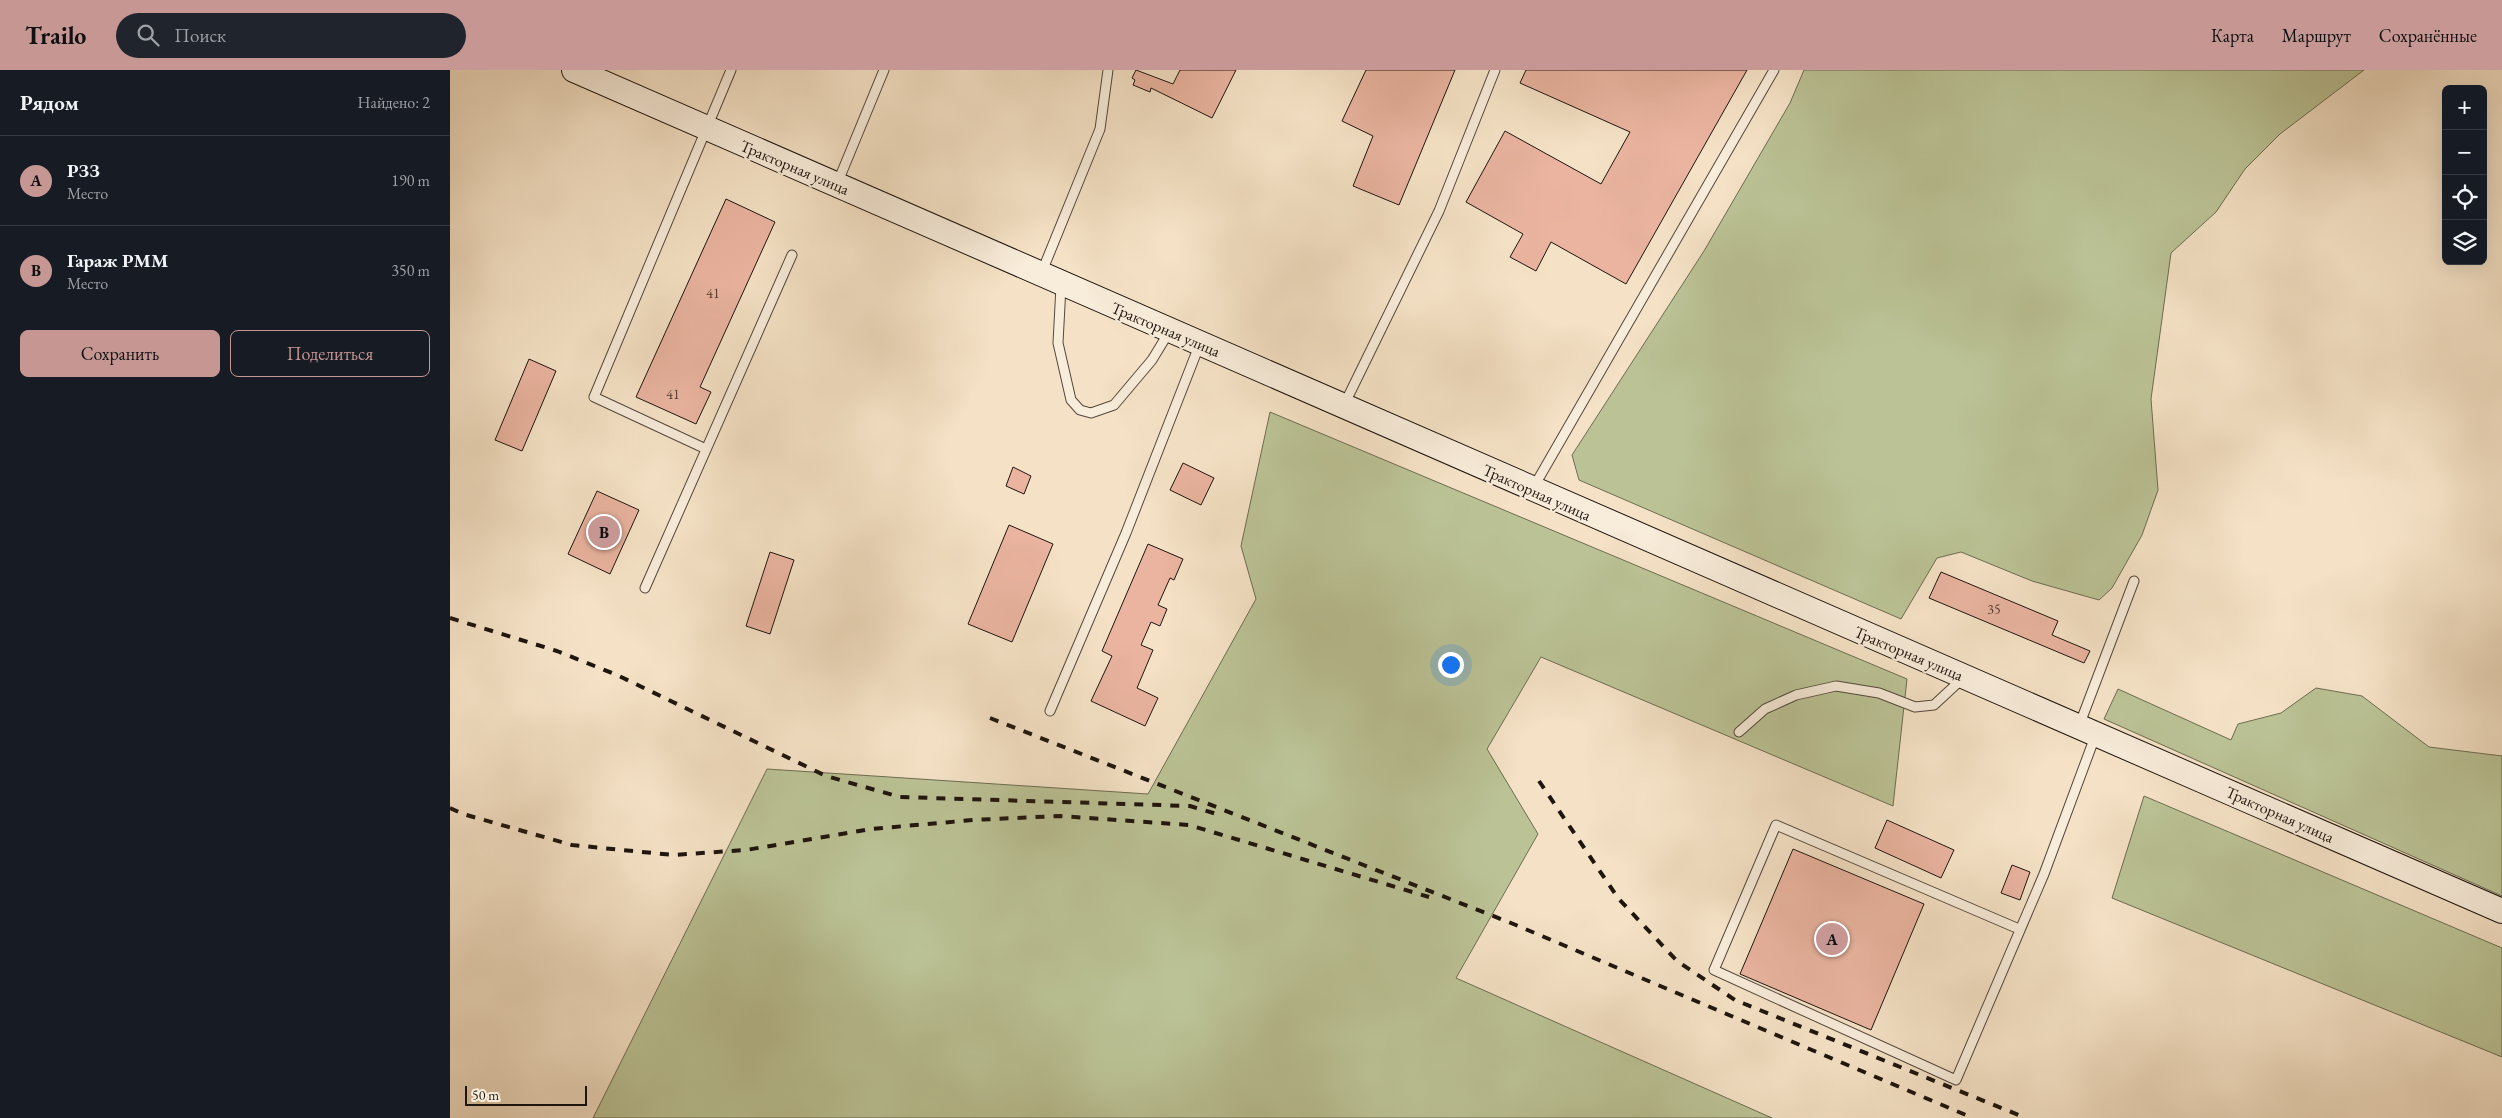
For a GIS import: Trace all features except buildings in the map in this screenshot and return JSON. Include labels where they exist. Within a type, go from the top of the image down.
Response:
[{"type":"main road","name":"Тракторная улица","points":[[574,70],[1532,490],[2502,911]]},
{"type":"lane","points":[[706,449],[594,397],[708,129],[731,70]]},
{"type":"lane","points":[[837,184],[884,70]]},
{"type":"lane","points":[[1108,70],[1100,129],[1051,279],[1058,343],[1071,400],[1080,410],[1091,413],[1114,405],[1152,360],[1170,331]]},
{"type":"lane","points":[[1344,406],[1439,211],[1495,70]]},
{"type":"lane","points":[[1532,490],[1774,70]]},
{"type":"lane","points":[[645,588],[792,255]]},
{"type":"lane","points":[[1050,711],[1126,533],[1200,344]]},
{"type":"lane","points":[[2018,929],[1776,825],[1714,970],[1956,1080],[2018,929],[2044,874],[2134,581]]},
{"type":"lane","points":[[1739,732],[1765,709],[1796,695],[1836,686],[1879,694],[1915,707],[1934,705],[1964,677]]},
{"type":"green space","points":[[1804,70],[2364,70],[2280,134],[2245,169],[2216,212],[2171,253],[2151,399],[2158,490],[2142,535],[2112,588],[2099,600],[2032,581],[1961,552],[1937,558],[1901,619],[1579,480],[1572,455],[1704,251],[1790,103]]},
{"type":"green space","points":[[1270,412],[1907,679],[1893,806],[1541,657],[1487,749],[1538,834],[1456,978],[1772,1118],[593,1118],[767,769],[1148,794],[1256,599],[1241,546]]},
{"type":"green space","points":[[2316,688],[2362,696],[2429,747],[2502,756],[2502,896],[2104,719],[2118,689],[2231,740],[2238,724],[2281,713]]},
{"type":"green space","points":[[2144,796],[2502,948],[2502,1057],[2112,898]]},
{"type":"railway","points":[[450,618],[557,651],[617,675],[826,776],[900,797],[1190,806],[1220,815]]},
{"type":"railway","points":[[990,718],[1511,923],[1973,1118]]},
{"type":"railway","points":[[1539,781],[1618,898],[1677,961],[1735,1000],[2026,1118]]},
{"type":"railway","points":[[450,808],[463,814],[572,845],[673,855],[746,850],[871,829],[973,820],[1059,816],[1189,825],[1429,897]]},
{"type":"place","name":"Гараж РММ","points":[[604,532]]},
{"type":"place","name":"РЗЗ","points":[[1832,939]]}]
